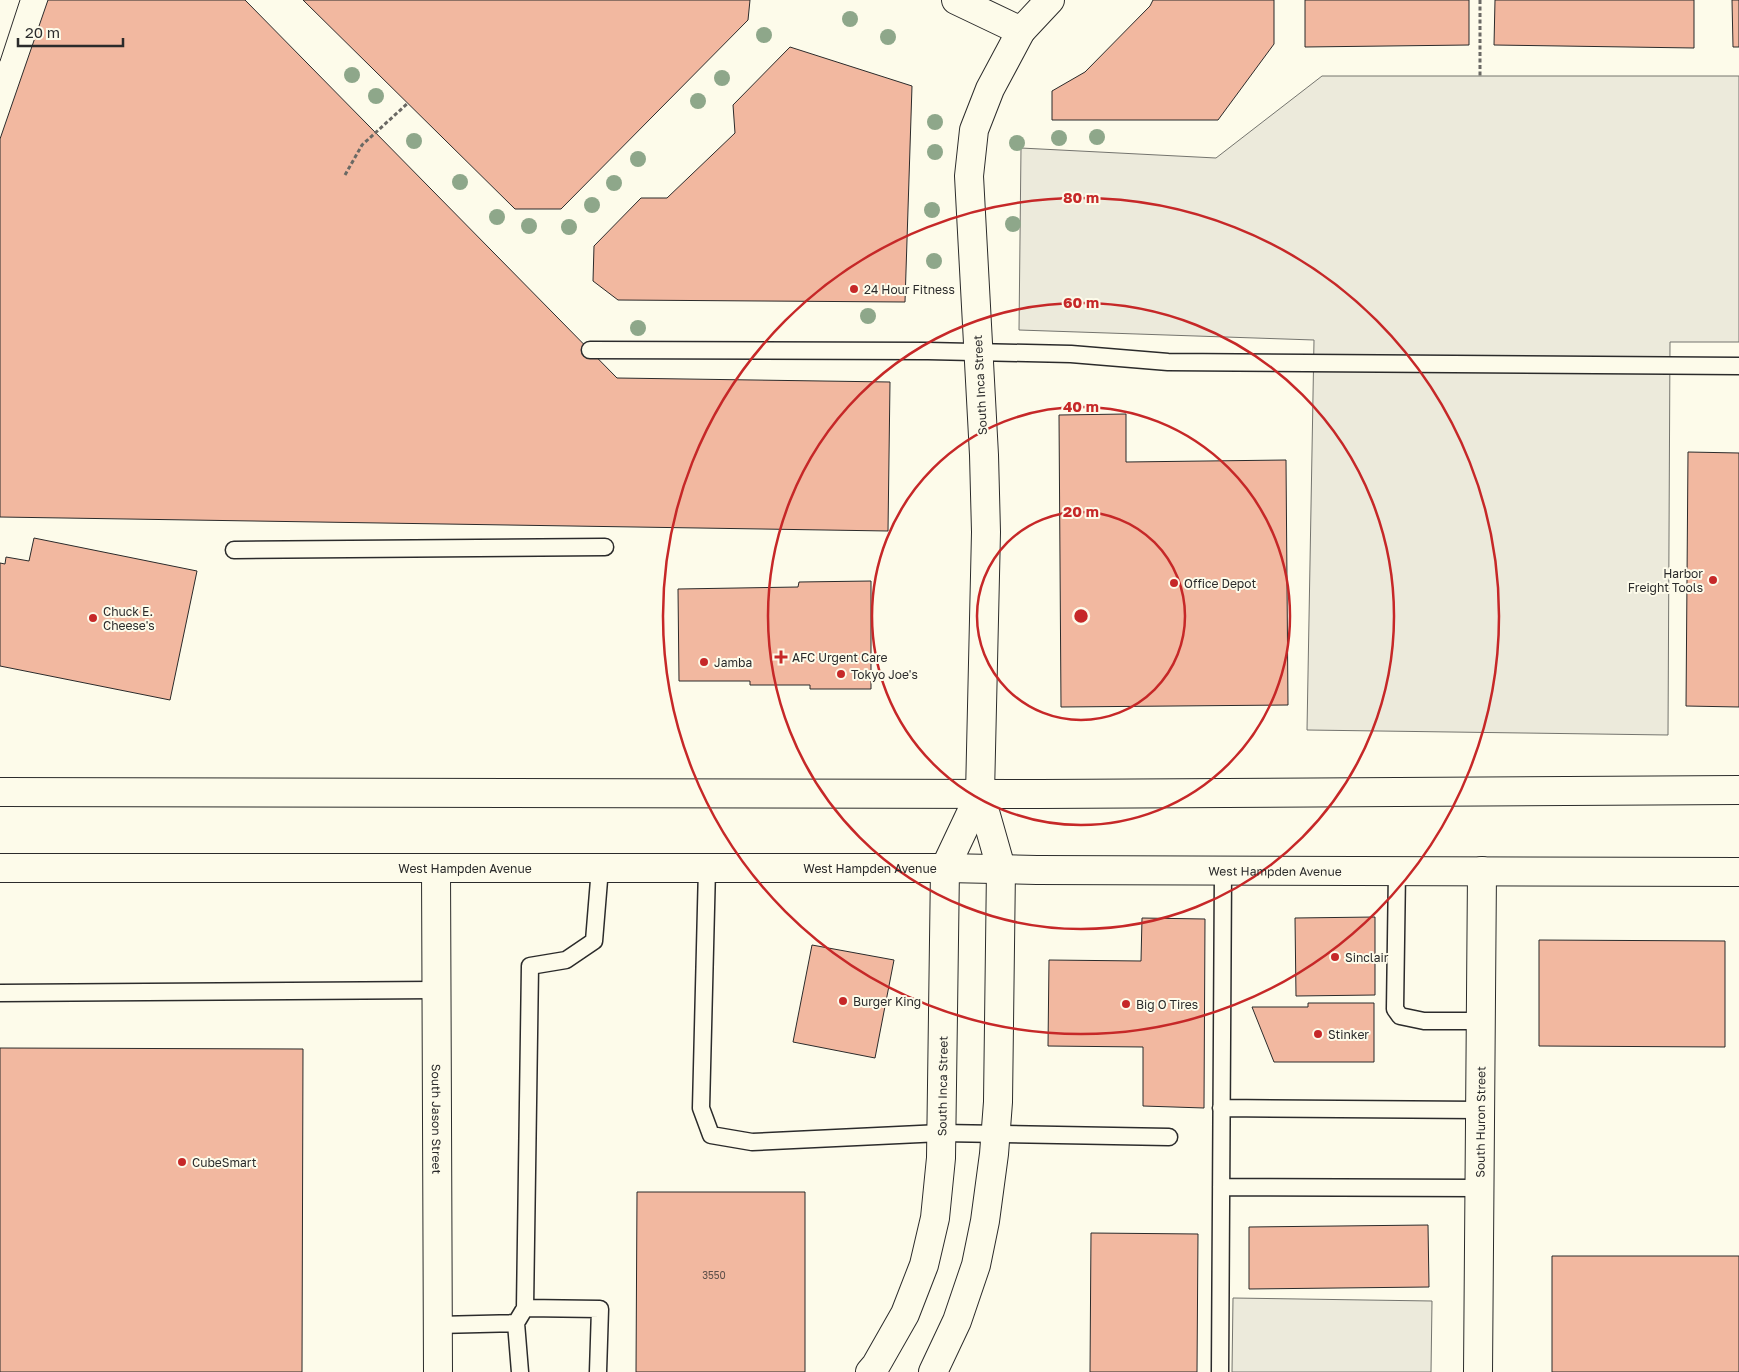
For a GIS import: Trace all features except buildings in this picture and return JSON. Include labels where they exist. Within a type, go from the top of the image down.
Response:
[{"type":"main road","points":[[956,0],[1021,31]]},
{"type":"main road","name":"South Inca Street","points":[[933,1372],[956,1321],[976,1265],[985,1221],[998,1102],[1001,868],[980,794],[986,532],[984,455],[969,176],[974,130],[990,89],[1021,31],[1050,0]]},
{"type":"main road","points":[[0,792],[980,794],[1739,790]]},
{"type":"main road","name":"South Inca Street","points":[[870,1372],[904,1314],[924,1265],[934,1218],[941,1158],[945,868],[980,794]]},
{"type":"main road","name":"West Hampden Avenue","points":[[0,868],[1001,868],[1037,870],[1739,872]]},
{"type":"main road","name":"South Jason Street","points":[[436,868],[438,1372]]},
{"type":"main road","name":"South Huron Street","points":[[1478,1372],[1482,871]]},
{"type":"lane","points":[[590,350],[978,352],[1071,354],[1168,362],[1739,366]]},
{"type":"lane","points":[[234,550],[605,547]]},
{"type":"lane","points":[[520,1372],[516,1323],[525,1308],[530,966],[566,960],[594,941],[600,868]]},
{"type":"lane","points":[[707,868],[701,1108],[711,1136],[752,1142],[941,1133],[1169,1137]]},
{"type":"lane","points":[[1220,1372],[1223,870]]},
{"type":"lane","points":[[1397,871],[1395,1009],[1400,1016],[1424,1021],[1480,1021]]},
{"type":"lane","points":[[0,993],[436,990]]},
{"type":"lane","points":[[1222,1108],[1480,1110]]},
{"type":"lane","points":[[1221,1186],[1479,1188]]},
{"type":"lane","points":[[525,1308],[600,1310],[598,1372]]},
{"type":"lane","points":[[438,1325],[516,1323]]},
{"type":"path","points":[[1480,0],[1480,76]]},
{"type":"path","points":[[345,175],[362,145],[408,102]]},
{"type":"shaded area","points":[[1322,76],[1739,76],[1739,342],[1670,342],[1668,735],[1307,730],[1314,340],[1019,330],[1021,148],[1216,158]]},
{"type":"shaded area","points":[[1233,1298],[1432,1301],[1431,1372],[1232,1372]]},
{"type":"tram line","points":[[0,61],[20,0]]},
{"type":"place","name":"24 Hour Fitness","points":[[854,289]]},
{"type":"place","name":"Harbor Freight Tools","points":[[1713,580]]},
{"type":"place","name":"Office Depot","points":[[1174,583]]},
{"type":"place","name":"Chuck E. Cheese's","points":[[93,618]]},
{"type":"place","name":"AFC Urgent Care","points":[[781,657]]},
{"type":"place","name":"Jamba","points":[[704,662]]},
{"type":"place","name":"Tokyo Joe's","points":[[841,674]]},
{"type":"place","name":"Sinclair","points":[[1335,957]]},
{"type":"place","name":"Burger King","points":[[843,1001]]},
{"type":"place","name":"Big O Tires","points":[[1126,1004]]},
{"type":"place","name":"Stinker","points":[[1318,1034]]},
{"type":"place","name":"CubeSmart","points":[[182,1162]]}]
